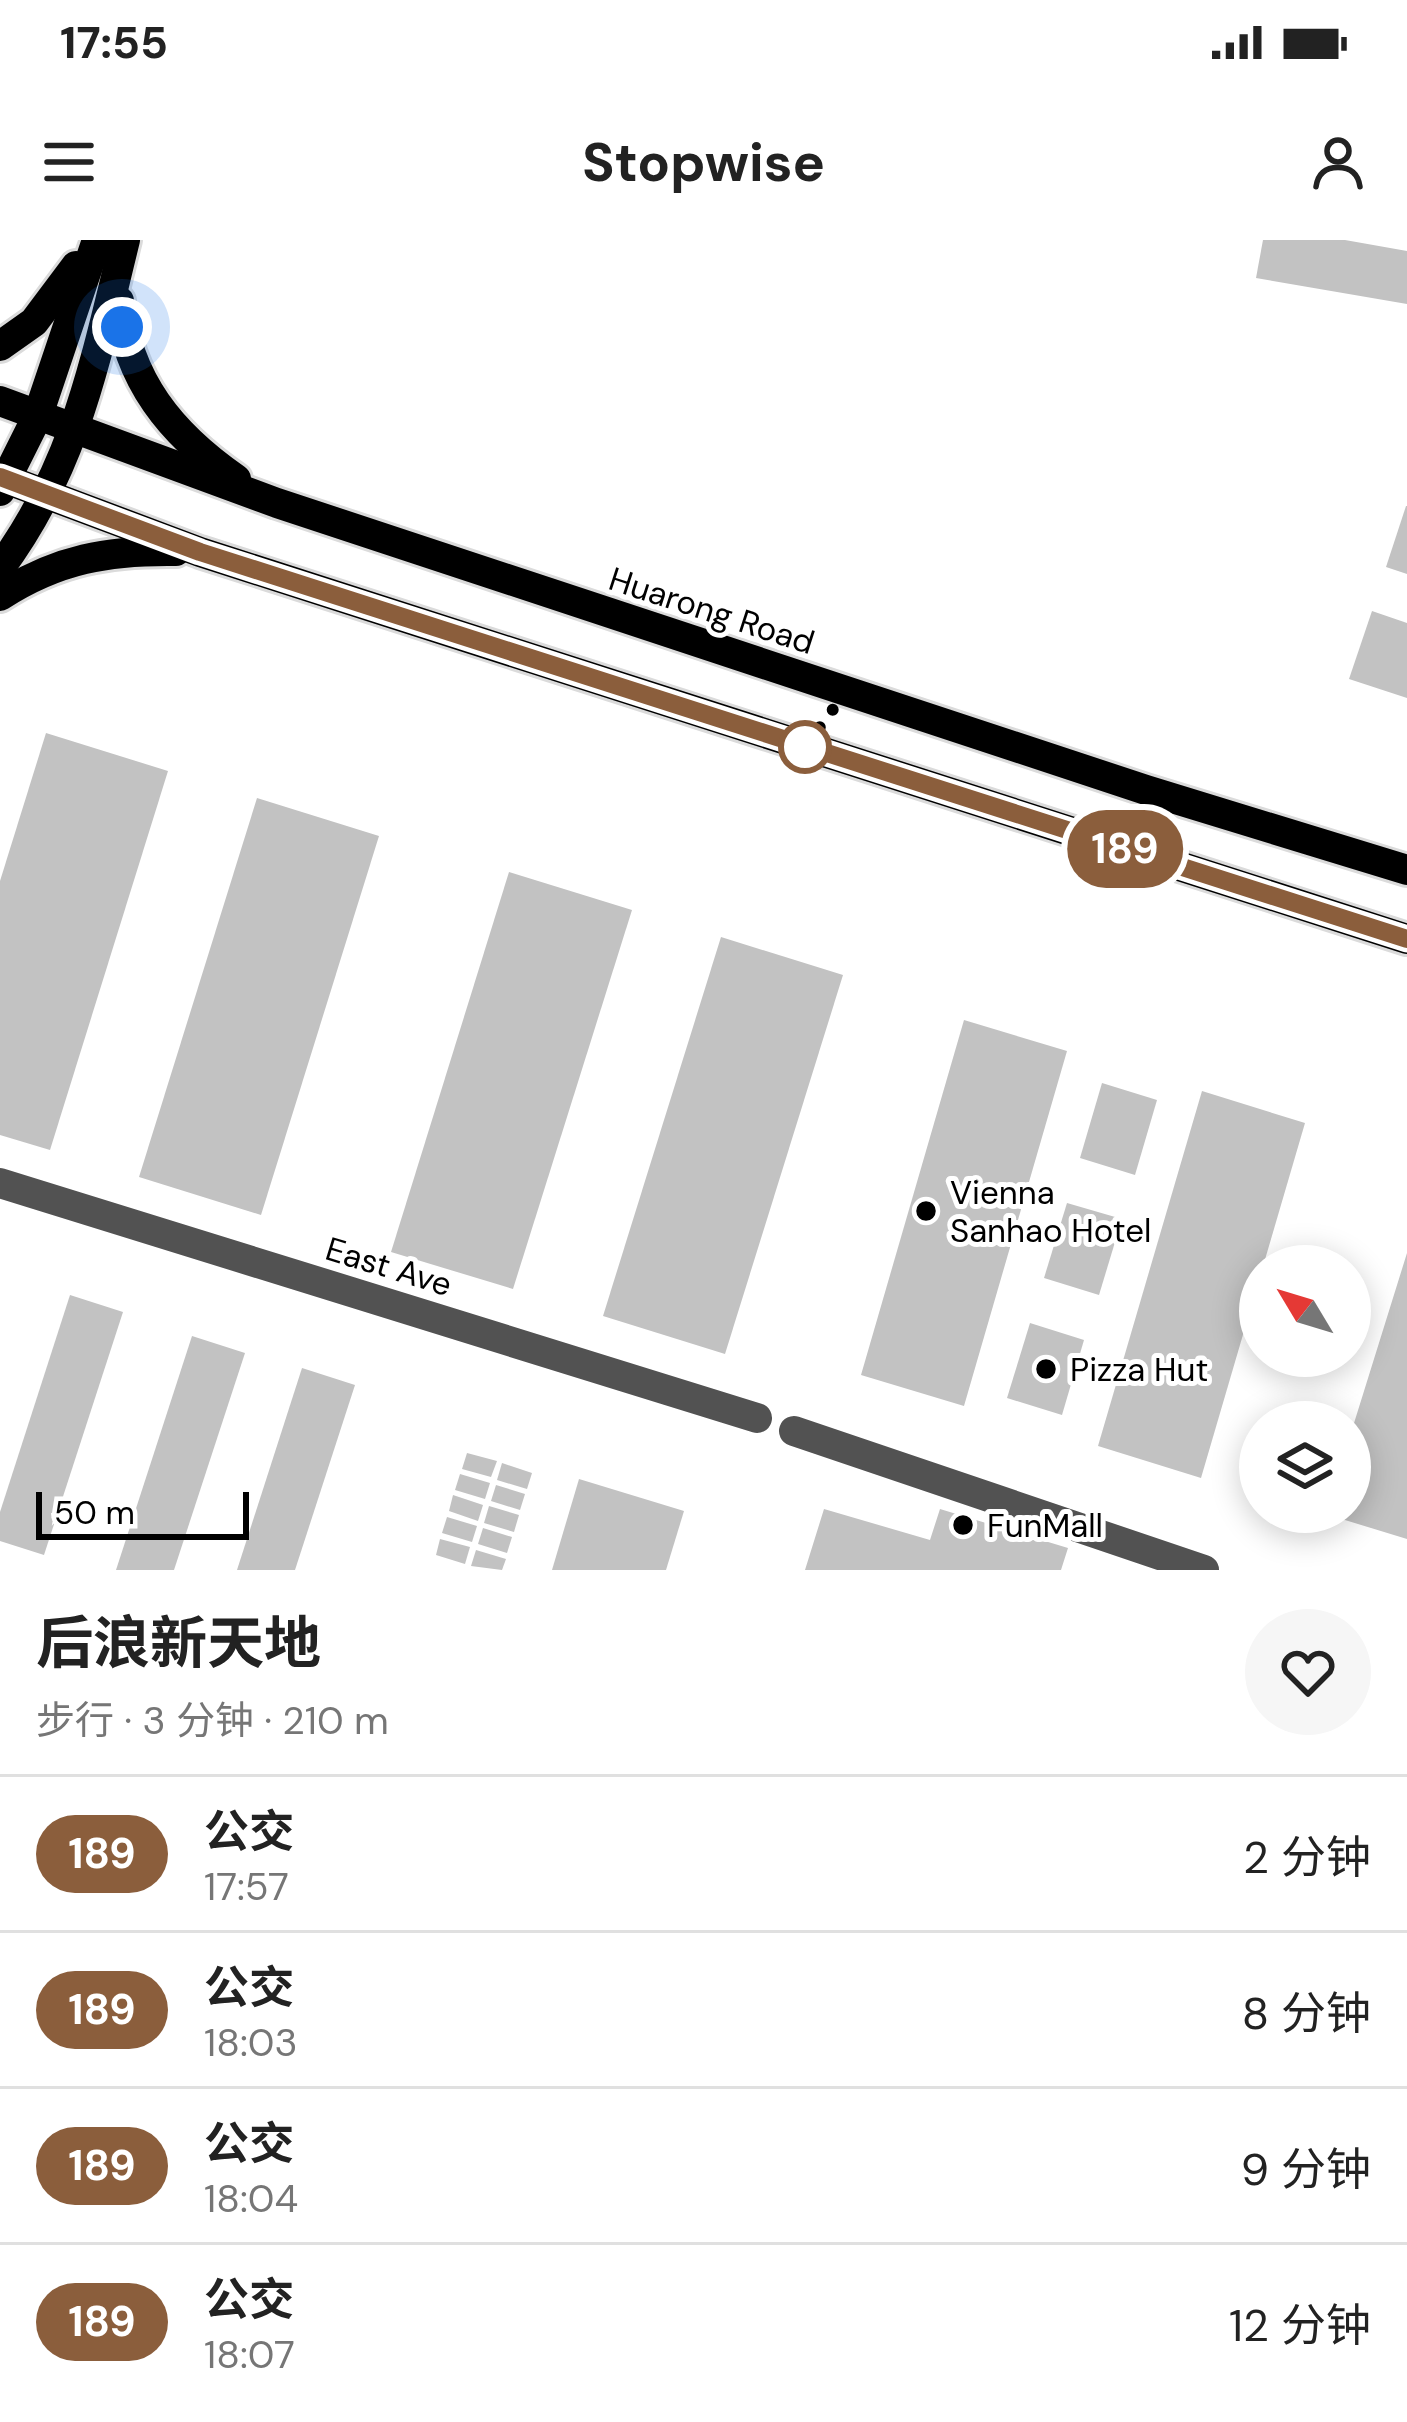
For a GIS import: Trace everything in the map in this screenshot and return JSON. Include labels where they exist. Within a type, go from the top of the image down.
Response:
[{"type":"main road","points":[[0,346],[34,322],[94,240]]},
{"type":"main road","points":[[94,240],[38,415],[2,482],[48,494],[200,552],[1407,939]]},
{"type":"main road","points":[[0,568],[48,494],[76,428],[122,253]]},
{"type":"main road","points":[[122,253],[126,351],[148,394],[205,455],[278,503]]},
{"type":"main road","name":"Huarong Road","points":[[0,401],[278,503],[1146,790],[1407,870]]},
{"type":"main road","points":[[0,596],[52,567],[95,554],[200,552]]},
{"type":"street","name":"East Ave","points":[[0,1183],[757,1418]]},
{"type":"street","points":[[794,1431],[1204,1570]]},
{"type":"building","points":[[1263,240],[1345,240],[1407,251],[1407,304],[1256,278]]},
{"type":"building","points":[[1407,506],[1407,574],[1386,567]]},
{"type":"building","points":[[1372,611],[1407,623],[1407,698],[1349,679]]},
{"type":"building","points":[[46,733],[168,771],[50,1150],[0,1135],[0,881]]},
{"type":"building","points":[[257,798],[379,836],[261,1215],[139,1177]]},
{"type":"building","points":[[509,872],[632,910],[513,1289],[391,1252]]},
{"type":"building","points":[[721,937],[843,975],[725,1354],[603,1316]]},
{"type":"building","points":[[964,1020],[1067,1051],[964,1406],[861,1375]]},
{"type":"building","points":[[1102,1083],[1157,1100],[1135,1175],[1080,1158]]},
{"type":"building","points":[[1202,1091],[1305,1123],[1269,1245],[1239,1245],[1239,1348],[1201,1478],[1098,1446]]},
{"type":"building","points":[[1067,1203],[1122,1219],[1099,1295],[1044,1278]]},
{"type":"building","points":[[1407,1253],[1407,1539],[1371,1528],[1371,1401],[1361,1401]]},
{"type":"building","points":[[70,1295],[123,1312],[44,1555],[0,1541],[0,1512]]},
{"type":"building","name":"Pizza Hut","points":[[1030,1323],[1084,1340],[1062,1415],[1007,1398]]},
{"type":"building","points":[[192,1336],[245,1353],[174,1570],[116,1570]]},
{"type":"building","points":[[302,1368],[355,1385],[295,1570],[237,1570]]},
{"type":"building","points":[[467,1453],[497,1461],[491,1477],[462,1469]]},
{"type":"building","points":[[502,1463],[532,1473],[527,1489],[497,1480]]},
{"type":"building","points":[[460,1474],[490,1483],[485,1499],[455,1490]]},
{"type":"building","points":[[579,1479],[684,1511],[666,1570],[552,1570]]},
{"type":"building","points":[[496,1485],[525,1494],[520,1510],[491,1501]]},
{"type":"building","points":[[453,1495],[483,1505],[478,1521],[449,1511]]},
{"type":"building","points":[[489,1506],[519,1515],[514,1532],[484,1523]]},
{"type":"building","points":[[824,1509],[930,1540],[940,1509],[1068,1548],[1061,1570],[805,1570]]},
{"type":"building","points":[[447,1517],[477,1526],[472,1542],[442,1533]]},
{"type":"building","points":[[483,1528],[512,1537],[507,1553],[478,1544]]},
{"type":"building","points":[[440,1539],[470,1547],[465,1564],[436,1555]]},
{"type":"building","points":[[476,1550],[506,1559],[502,1570],[471,1566]]},
{"type":"bus line","name":"189","points":[[0,477],[200,552],[1407,939]]},
{"type":"place","name":"Vienna Sanhao Hotel","points":[[926,1211]]},
{"type":"place","name":"Pizza Hut","points":[[1046,1369]]},
{"type":"place","name":"FunMall","points":[[963,1525]]},
{"type":"route","points":[[122,327],[126,351],[148,394],[184,437],[249,487],[278,503],[846,692],[805,747]]}]
